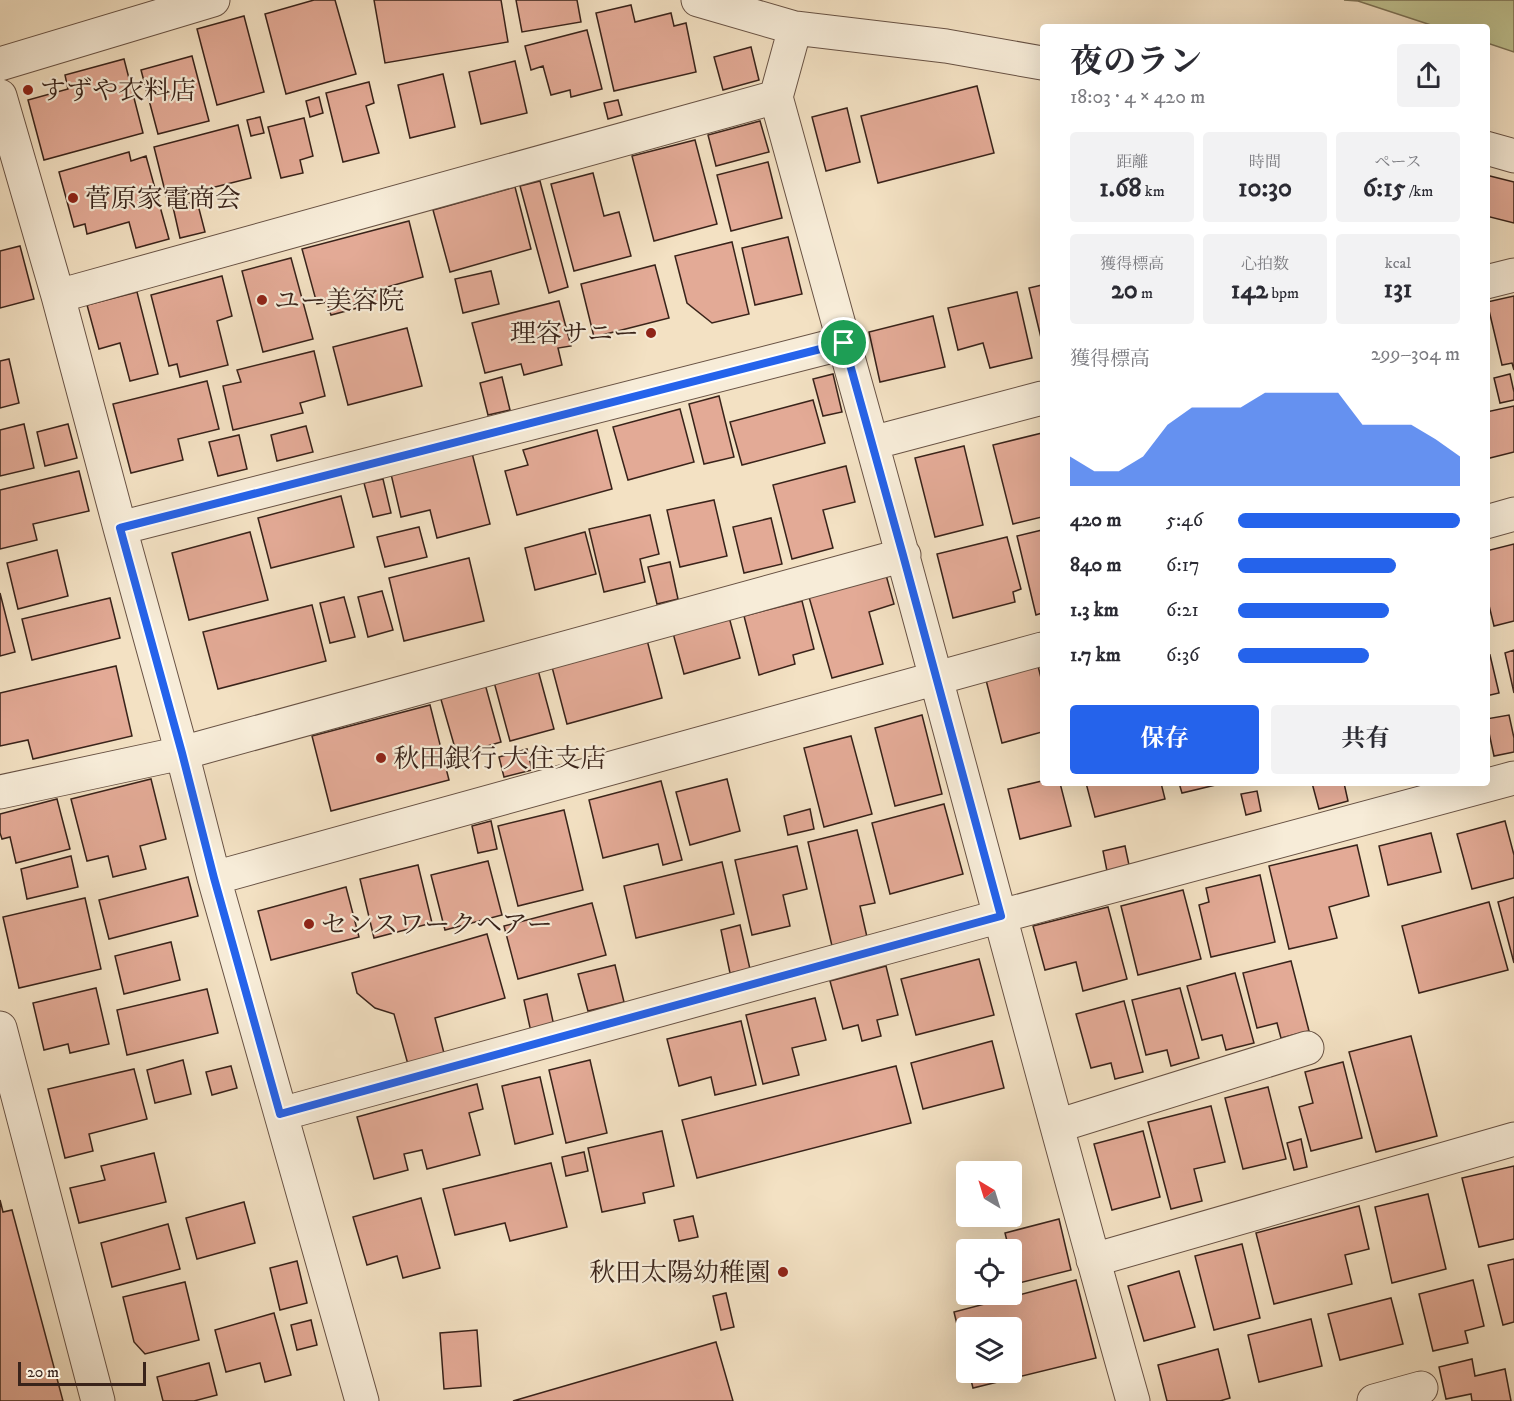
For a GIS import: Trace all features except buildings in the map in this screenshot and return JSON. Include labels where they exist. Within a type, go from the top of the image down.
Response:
[{"type":"street","points":[[0,64],[213,0]]},
{"type":"street","points":[[698,0],[795,28],[946,46],[1040,63]]},
{"type":"street","points":[[795,28],[776,97],[1133,1401]]},
{"type":"street","points":[[0,96],[58,296],[214,878],[362,1401]]},
{"type":"street","points":[[58,296],[776,97]]},
{"type":"street","points":[[1490,149],[1514,156]]},
{"type":"street","points":[[1490,281],[1514,275]]},
{"type":"street","points":[[120,528],[844,343]]},
{"type":"street","points":[[872,443],[1040,399]]},
{"type":"street","points":[[1490,521],[1514,514]]},
{"type":"street","points":[[0,792],[182,753],[903,555]]},
{"type":"street","points":[[214,878],[1040,650]]},
{"type":"street","points":[[1490,784],[1514,778]]},
{"type":"street","points":[[280,1114],[1484,786]]},
{"type":"street","points":[[0,1028],[98,1401]]},
{"type":"street","points":[[1057,1126],[1306,1048]]},
{"type":"street","points":[[1093,1260],[1514,1138]]},
{"type":"street","points":[[1374,1401],[1421,1388]]},
{"type":"green space","points":[[1344,0],[1514,0],[1514,52],[1490,44],[1490,24],[1428,24],[1358,1]]},
{"type":"place","name":"すずや衣料店","points":[[28,90]]},
{"type":"place","name":"菅原家電商会","points":[[73,198]]},
{"type":"place","name":"ユー美容院","points":[[262,300]]},
{"type":"place","name":"理容サニー","points":[[651,333]]},
{"type":"place","name":"秋田銀行 大住支店","points":[[381,758]]},
{"type":"place","name":"センスワークヘアー","points":[[309,924]]},
{"type":"place","name":"秋田太陽幼稚園","points":[[783,1272]]},
{"type":"route","points":[[844,343],[1001,916],[280,1114],[120,528],[844,343]]}]
